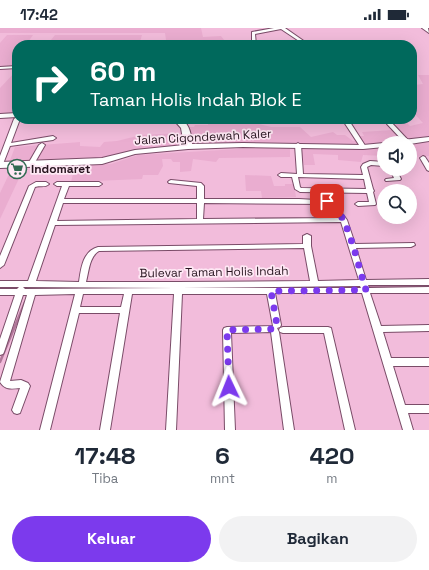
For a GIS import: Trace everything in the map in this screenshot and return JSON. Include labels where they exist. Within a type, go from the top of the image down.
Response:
[{"type":"main road","points":[[0,116],[12,115]]},
{"type":"main road","points":[[183,124],[187,131],[188,147]]},
{"type":"main road","points":[[417,140],[429,138]]},
{"type":"main road","name":"Jalan Cigondewah Kaler","points":[[0,164],[31,164],[102,160],[135,152],[188,147],[298,145],[363,147],[377,146]]},
{"type":"street","points":[[247,34],[252,34],[257,30],[281,28],[300,40]]},
{"type":"street","points":[[425,28],[429,31]]},
{"type":"street","points":[[252,34],[253,40]]},
{"type":"street","points":[[0,68],[12,67]]},
{"type":"street","points":[[0,164],[15,124]]},
{"type":"street","points":[[348,124],[363,147]]},
{"type":"street","points":[[390,124],[401,136]]},
{"type":"street","points":[[7,145],[53,138]]},
{"type":"street","points":[[31,164],[42,145]]},
{"type":"street","points":[[298,145],[297,188],[300,190],[371,191]]},
{"type":"street","points":[[423,158],[429,170]]},
{"type":"street","points":[[358,204],[372,205],[371,191],[364,166],[365,164],[370,163],[377,164]]},
{"type":"street","points":[[281,175],[367,177]]},
{"type":"street","points":[[388,180],[398,179],[396,176]]},
{"type":"street","points":[[172,182],[199,184],[201,186],[200,221]]},
{"type":"street","points":[[0,265],[32,186],[36,184],[46,184]]},
{"type":"street","points":[[57,184],[99,184]]},
{"type":"street","points":[[0,352],[2,338],[53,223],[66,184]]},
{"type":"street","points":[[61,201],[327,201],[335,206],[344,220],[353,246],[408,430]]},
{"type":"street","points":[[53,223],[344,220]]},
{"type":"street","points":[[307,236],[307,246],[314,282]]},
{"type":"street","points":[[353,246],[411,245]]},
{"type":"street","points":[[45,430],[90,253],[98,249],[307,246]]},
{"type":"street","name":"Bulevar Taman Holis Indah","points":[[81,288],[128,292],[178,288],[314,282],[429,290]]},
{"type":"street","name":"Bulevar Taman Holis Indah","points":[[0,284],[24,288],[178,288],[271,291],[429,282]]},
{"type":"street","points":[[17,410],[25,386],[21,384],[8,385],[5,382],[24,288]]},
{"type":"street","name":"Bulevar Taman Holis Indah","points":[[0,292],[24,288]]},
{"type":"street","points":[[171,430],[178,288]]},
{"type":"street","points":[[271,291],[289,430]]},
{"type":"street","points":[[106,430],[128,292]]},
{"type":"street","points":[[76,310],[125,310]]},
{"type":"street","points":[[377,329],[429,328]]},
{"type":"street","points":[[230,430],[227,330],[277,329],[328,330],[350,430]]},
{"type":"street","points":[[387,362],[429,362]]},
{"type":"street","points":[[402,409],[429,410]]},
{"type":"shaded area","points":[[0,28],[201,28],[203,37],[221,36],[224,40],[166,40],[165,33],[0,33]]},
{"type":"shaded area","points":[[7,35],[33,35],[30,40],[12,40],[12,68],[0,68],[0,43]]},
{"type":"shaded area","points":[[55,35],[142,35],[140,40],[51,40]]},
{"type":"shaded area","points":[[12,75],[12,114],[0,114],[0,88]]},
{"type":"shaded area","points":[[418,75],[429,75],[429,136],[417,138],[417,136],[377,136],[377,144],[239,143],[191,146],[189,127],[194,127],[195,125],[259,124],[271,127],[300,127],[311,137],[333,132],[337,135],[345,135],[353,141],[357,140],[356,136],[364,136],[362,132],[393,130],[392,126],[396,124],[408,124],[410,126],[423,123],[417,116],[417,85],[423,84]]},
{"type":"shaded area","points":[[181,133],[182,136],[175,137],[178,146],[143,149],[106,158],[9,163],[15,147],[80,142],[80,146],[100,147],[104,142],[117,141],[141,135]]},
{"type":"shaded area","points":[[429,142],[429,156],[417,157],[417,143]]},
{"type":"shaded area","points":[[255,148],[290,148],[290,157],[219,158],[216,162],[193,159],[191,171],[180,172],[180,162],[173,162],[171,159],[162,159],[163,166],[158,175],[143,175],[142,179],[71,182],[74,170],[67,170],[68,166],[111,164],[138,155]]},
{"type":"shaded area","points":[[299,148],[377,148],[377,156],[363,155],[361,162],[338,160],[338,155],[313,154],[315,165],[304,165]]},
{"type":"shaded area","points":[[11,170],[23,170],[0,219],[0,193]]},
{"type":"shaded area","points":[[245,175],[271,176],[274,186],[294,184],[296,197],[262,198],[261,191],[246,191]]},
{"type":"waterway","points":[[295,287],[356,286]]},
{"type":"waterway","points":[[368,286],[429,286]]},
{"type":"waterway","points":[[30,289],[144,288]]},
{"type":"waterway","points":[[0,362],[25,302]]},
{"type":"place","name":"Indomaret","points":[[17,169]]},
{"type":"route","points":[[229,387],[227,330],[272,329],[277,325],[271,291],[366,290],[344,220],[335,206],[331,202],[327,201]]}]
